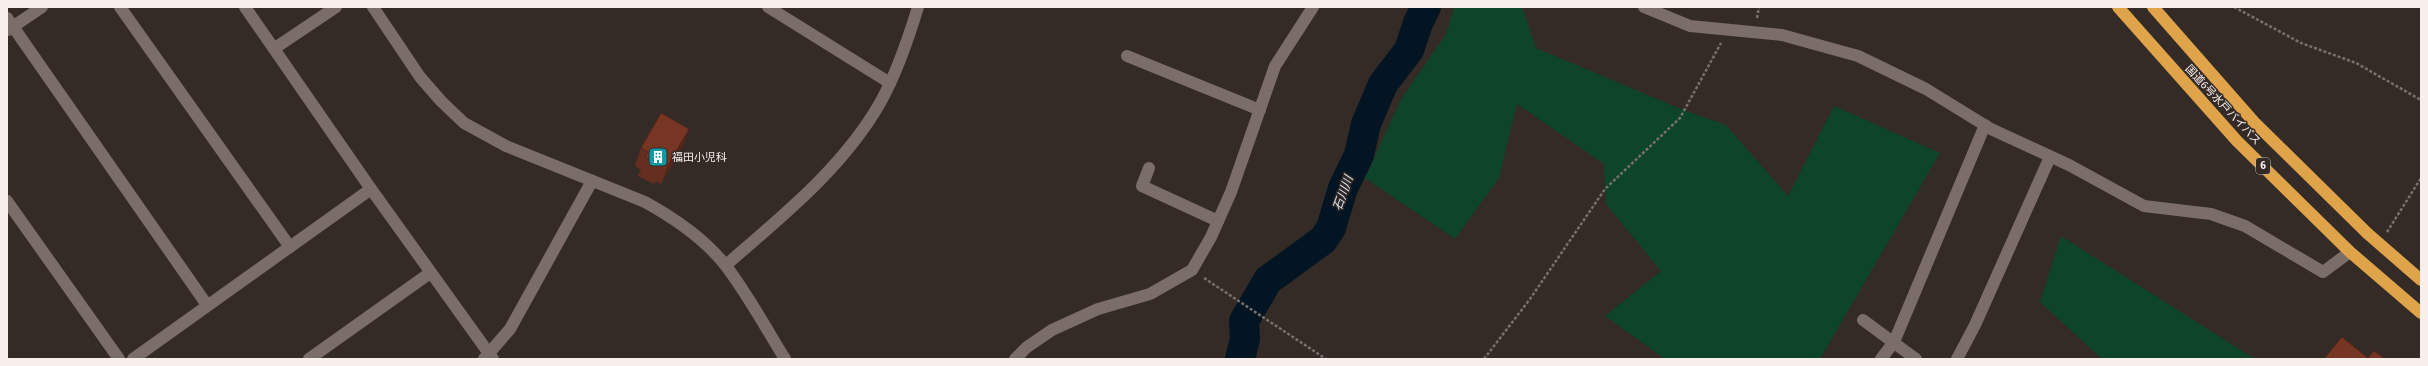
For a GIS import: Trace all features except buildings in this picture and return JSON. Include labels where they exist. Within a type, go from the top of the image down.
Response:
[{"type":"highway","name":"国道6号水戸バイパス","points":[[2118,7],[2237,141],[2350,252],[2421,313]]},
{"type":"highway","name":"国道6号水戸バイパス","points":[[2153,7],[2254,122],[2380,244],[2421,280]]},
{"type":"street","points":[[42,7],[9,25],[207,305]]},
{"type":"street","points":[[120,7],[290,248]]},
{"type":"street","points":[[245,7],[489,357],[510,329],[592,181]]},
{"type":"street","points":[[275,48],[336,7]]},
{"type":"street","points":[[373,7],[420,77],[441,101],[464,122],[506,146],[620,191],[663,212],[705,244],[726,265],[785,359]]},
{"type":"street","points":[[768,7],[890,83]]},
{"type":"street","points":[[726,265],[801,199],[859,135],[890,83],[900,62],[918,7]]},
{"type":"street","points":[[1015,359],[1027,347],[1052,330],[1098,308],[1150,294],[1192,270],[1218,221],[1231,192],[1275,66],[1313,7]]},
{"type":"street","points":[[1644,7],[1690,26],[1724,31],[1782,35],[1858,56],[1926,89],[1985,125],[2144,206],[2211,214],[2245,226],[2323,272],[2350,252]]},
{"type":"street","points":[[1127,56],[1260,110]]},
{"type":"street","points":[[1881,359],[1894,342],[1985,125]]},
{"type":"street","points":[[1957,359],[1975,325],[2050,157]]},
{"type":"street","points":[[1149,168],[1142,186],[1218,221]]},
{"type":"street","points":[[133,359],[371,189]]},
{"type":"street","points":[[7,201],[119,359]]},
{"type":"street","points":[[309,359],[430,273]]},
{"type":"street","points":[[1863,320],[1916,359]]},
{"type":"path","points":[[2234,7],[2301,43],[2356,63],[2421,100]]},
{"type":"path","points":[[1484,359],[1530,299],[1605,189],[1680,118],[1720,48],[1724,31]]},
{"type":"path","points":[[2380,244],[2421,178]]},
{"type":"path","points":[[1192,270],[1326,359]]},
{"type":"green space","points":[[1454,7],[1522,7],[1536,48],[1681,109],[1726,125],[1788,196],[1834,106],[1940,153],[1820,359],[1665,359],[1605,316],[1661,271],[1606,204],[1604,164],[1517,104],[1499,178],[1455,239],[1365,178],[1401,99],[1446,34]]},
{"type":"green space","points":[[2061,236],[2255,359],[2102,359],[2040,302]]},
{"type":"waterway","name":"石川川","points":[[1240,359],[1245,339],[1244,321],[1268,280],[1323,240],[1331,228],[1343,188],[1359,155],[1366,124],[1383,84],[1409,50],[1418,23],[1426,7]]},
{"type":"place","name":"福田小児科","points":[[658,157]]}]
